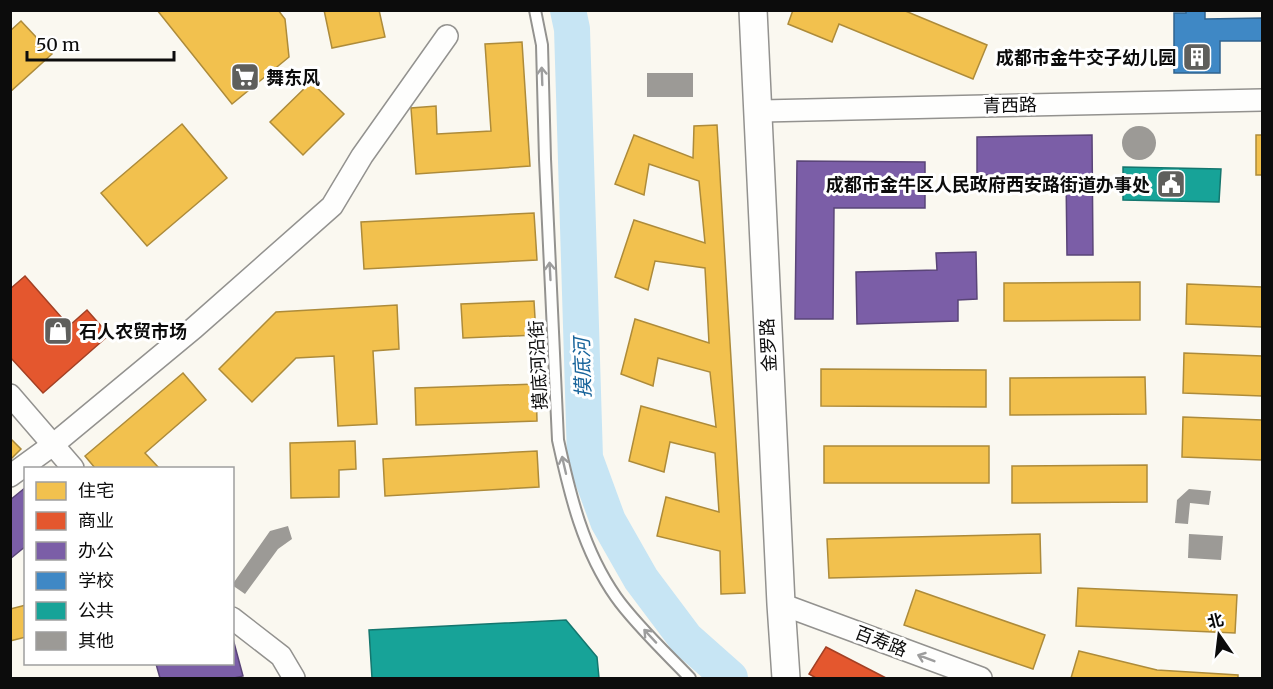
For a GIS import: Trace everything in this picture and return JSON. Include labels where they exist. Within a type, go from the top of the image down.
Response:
[{"type":"street","name":"金罗路","points":[[753,10],[786,678]]},
{"type":"street","points":[[10,476],[54,444],[194,328],[332,206],[362,156],[447,36]]},
{"type":"street","name":"青西路","points":[[757,111],[1263,100]]},
{"type":"street","points":[[10,395],[72,467]]},
{"type":"street","name":"百寿路","points":[[781,603],[981,678]]},
{"type":"street","points":[[234,620],[282,656],[294,678]]},
{"type":"lane","name":"摸底河沿街","points":[[535,10],[542,45],[558,440],[564,468],[581,531],[597,566],[616,598],[690,678]]},
{"type":"building: 住宅","points":[[157,10],[278,10],[285,19],[289,57],[232,104]]},
{"type":"building: 住宅","points":[[324,10],[379,10],[385,37],[332,48]]},
{"type":"building: 住宅","points":[[793,10],[903,10],[987,45],[973,79],[839,24],[832,42],[788,24]]},
{"type":"building: 住宅","points":[[21,21],[52,54],[10,92],[10,31]]},
{"type":"building: 住宅","points":[[522,42],[530,166],[416,174],[411,108],[436,106],[437,134],[491,131],[485,44]]},
{"type":"building: 住宅","points":[[311,82],[344,114],[303,155],[270,122]]},
{"type":"building: 住宅","points":[[182,124],[227,178],[147,246],[101,193]]},
{"type":"building: 住宅","points":[[717,125],[745,593],[721,594],[720,551],[657,536],[666,497],[719,512],[715,453],[670,442],[664,472],[629,461],[641,406],[716,427],[710,372],[658,358],[653,386],[621,374],[635,319],[709,343],[705,268],[655,261],[648,290],[615,277],[634,220],[705,243],[699,181],[649,164],[644,195],[615,184],[634,135],[693,158],[694,126]]},
{"type":"building: 住宅","points":[[1256,135],[1262,135],[1262,175],[1256,175]]},
{"type":"building: 住宅","points":[[534,213],[537,260],[364,269],[361,222]]},
{"type":"building: 住宅","points":[[1140,282],[1140,320],[1004,321],[1004,283]]},
{"type":"building: 住宅","points":[[1187,284],[1262,287],[1262,327],[1186,324]]},
{"type":"building: 住宅","points":[[534,301],[536,335],[463,338],[461,304]]},
{"type":"building: 住宅","points":[[397,305],[399,349],[373,351],[377,424],[338,426],[334,356],[296,358],[252,402],[219,369],[276,312]]},
{"type":"building: 住宅","points":[[1184,353],[1262,356],[1262,396],[1183,393]]},
{"type":"building: 住宅","points":[[821,369],[986,370],[986,407],[821,406]]},
{"type":"building: 住宅","points":[[183,373],[206,400],[145,453],[158,467],[94,467],[85,456]]},
{"type":"building: 住宅","points":[[1145,377],[1146,414],[1010,415],[1010,378]]},
{"type":"building: 住宅","points":[[536,384],[537,421],[416,425],[415,388]]},
{"type":"building: 住宅","points":[[1183,417],[1262,420],[1262,460],[1182,457]]},
{"type":"building: 住宅","points":[[10,438],[21,449],[10,460]]},
{"type":"building: 住宅","points":[[355,441],[356,469],[339,470],[339,497],[291,498],[290,443]]},
{"type":"building: 住宅","points":[[824,446],[989,446],[989,483],[824,483]]},
{"type":"building: 住宅","points":[[537,451],[539,487],[385,496],[383,459]]},
{"type":"building: 住宅","points":[[1147,465],[1147,502],[1012,503],[1012,466]]},
{"type":"building: 住宅","points":[[1040,534],[1041,573],[829,578],[827,539]]},
{"type":"building: 住宅","points":[[1078,588],[1237,595],[1235,633],[1076,626]]},
{"type":"building: 住宅","points":[[916,590],[1045,635],[1033,669],[904,625]]},
{"type":"building: 住宅","points":[[24,606],[24,638],[10,641],[10,609]]},
{"type":"building: 住宅","points":[[1079,651],[1157,670],[1238,675],[1238,678],[1071,678]]},
{"type":"building: 商业","name":"石人农贸市场","points":[[25,276],[69,326],[87,310],[109,335],[43,393],[10,357],[10,289]]},
{"type":"building: 商业","points":[[826,647],[886,678],[816,678],[809,674]]},
{"type":"building: 办公","points":[[1092,135],[1093,255],[1067,255],[1066,174],[977,175],[977,137]]},
{"type":"building: 办公","points":[[797,161],[925,162],[925,208],[834,208],[833,319],[795,319]]},
{"type":"building: 办公","points":[[976,252],[977,299],[958,300],[958,321],[857,324],[856,272],[937,270],[936,253]]},
{"type":"building: 办公","points":[[24,489],[24,548],[10,559],[10,500]]},
{"type":"building: 办公","points":[[234,643],[243,676],[234,678],[160,678],[156,665],[234,665]]},
{"type":"building: 学校","name":"成都市金牛交子幼儿园","points":[[1186,10],[1205,10],[1205,19],[1262,18],[1262,41],[1220,41],[1220,73],[1174,73],[1174,13],[1186,13]]},
{"type":"building: 公共","name":"成都市金牛区人民政府西安路街道办事处","points":[[1123,167],[1221,169],[1219,202],[1123,200]]},
{"type":"building: 公共","points":[[566,620],[597,657],[599,678],[372,678],[369,630]]},
{"type":"building: 其他","points":[[647,73],[693,73],[693,97],[647,97]]},
{"type":"building: 其他","points":[[1139,126],[1151,131],[1156,143],[1151,155],[1139,160],[1127,155],[1122,143],[1127,131]]},
{"type":"building: 其他","points":[[1189,489],[1211,491],[1209,505],[1190,503],[1188,524],[1175,523],[1177,500]]},
{"type":"building: 其他","points":[[288,526],[292,539],[278,549],[245,594],[234,586],[234,582],[270,531]]},
{"type":"building: 其他","points":[[1189,534],[1223,536],[1221,560],[1188,558]]},
{"type":"waterway","name":"摸底河","points":[[568,10],[572,29],[585,458],[608,521],[641,579],[686,639],[730,678]]},
{"type":"place","name":"成都市金牛交子幼儿园","points":[[1197,57]]},
{"type":"place","name":"舞东风","points":[[245,77]]},
{"type":"place","name":"成都市金牛区人民政府西安路街道办事处","points":[[1171,184]]},
{"type":"place","name":"石人农贸市场","points":[[58,331]]}]
